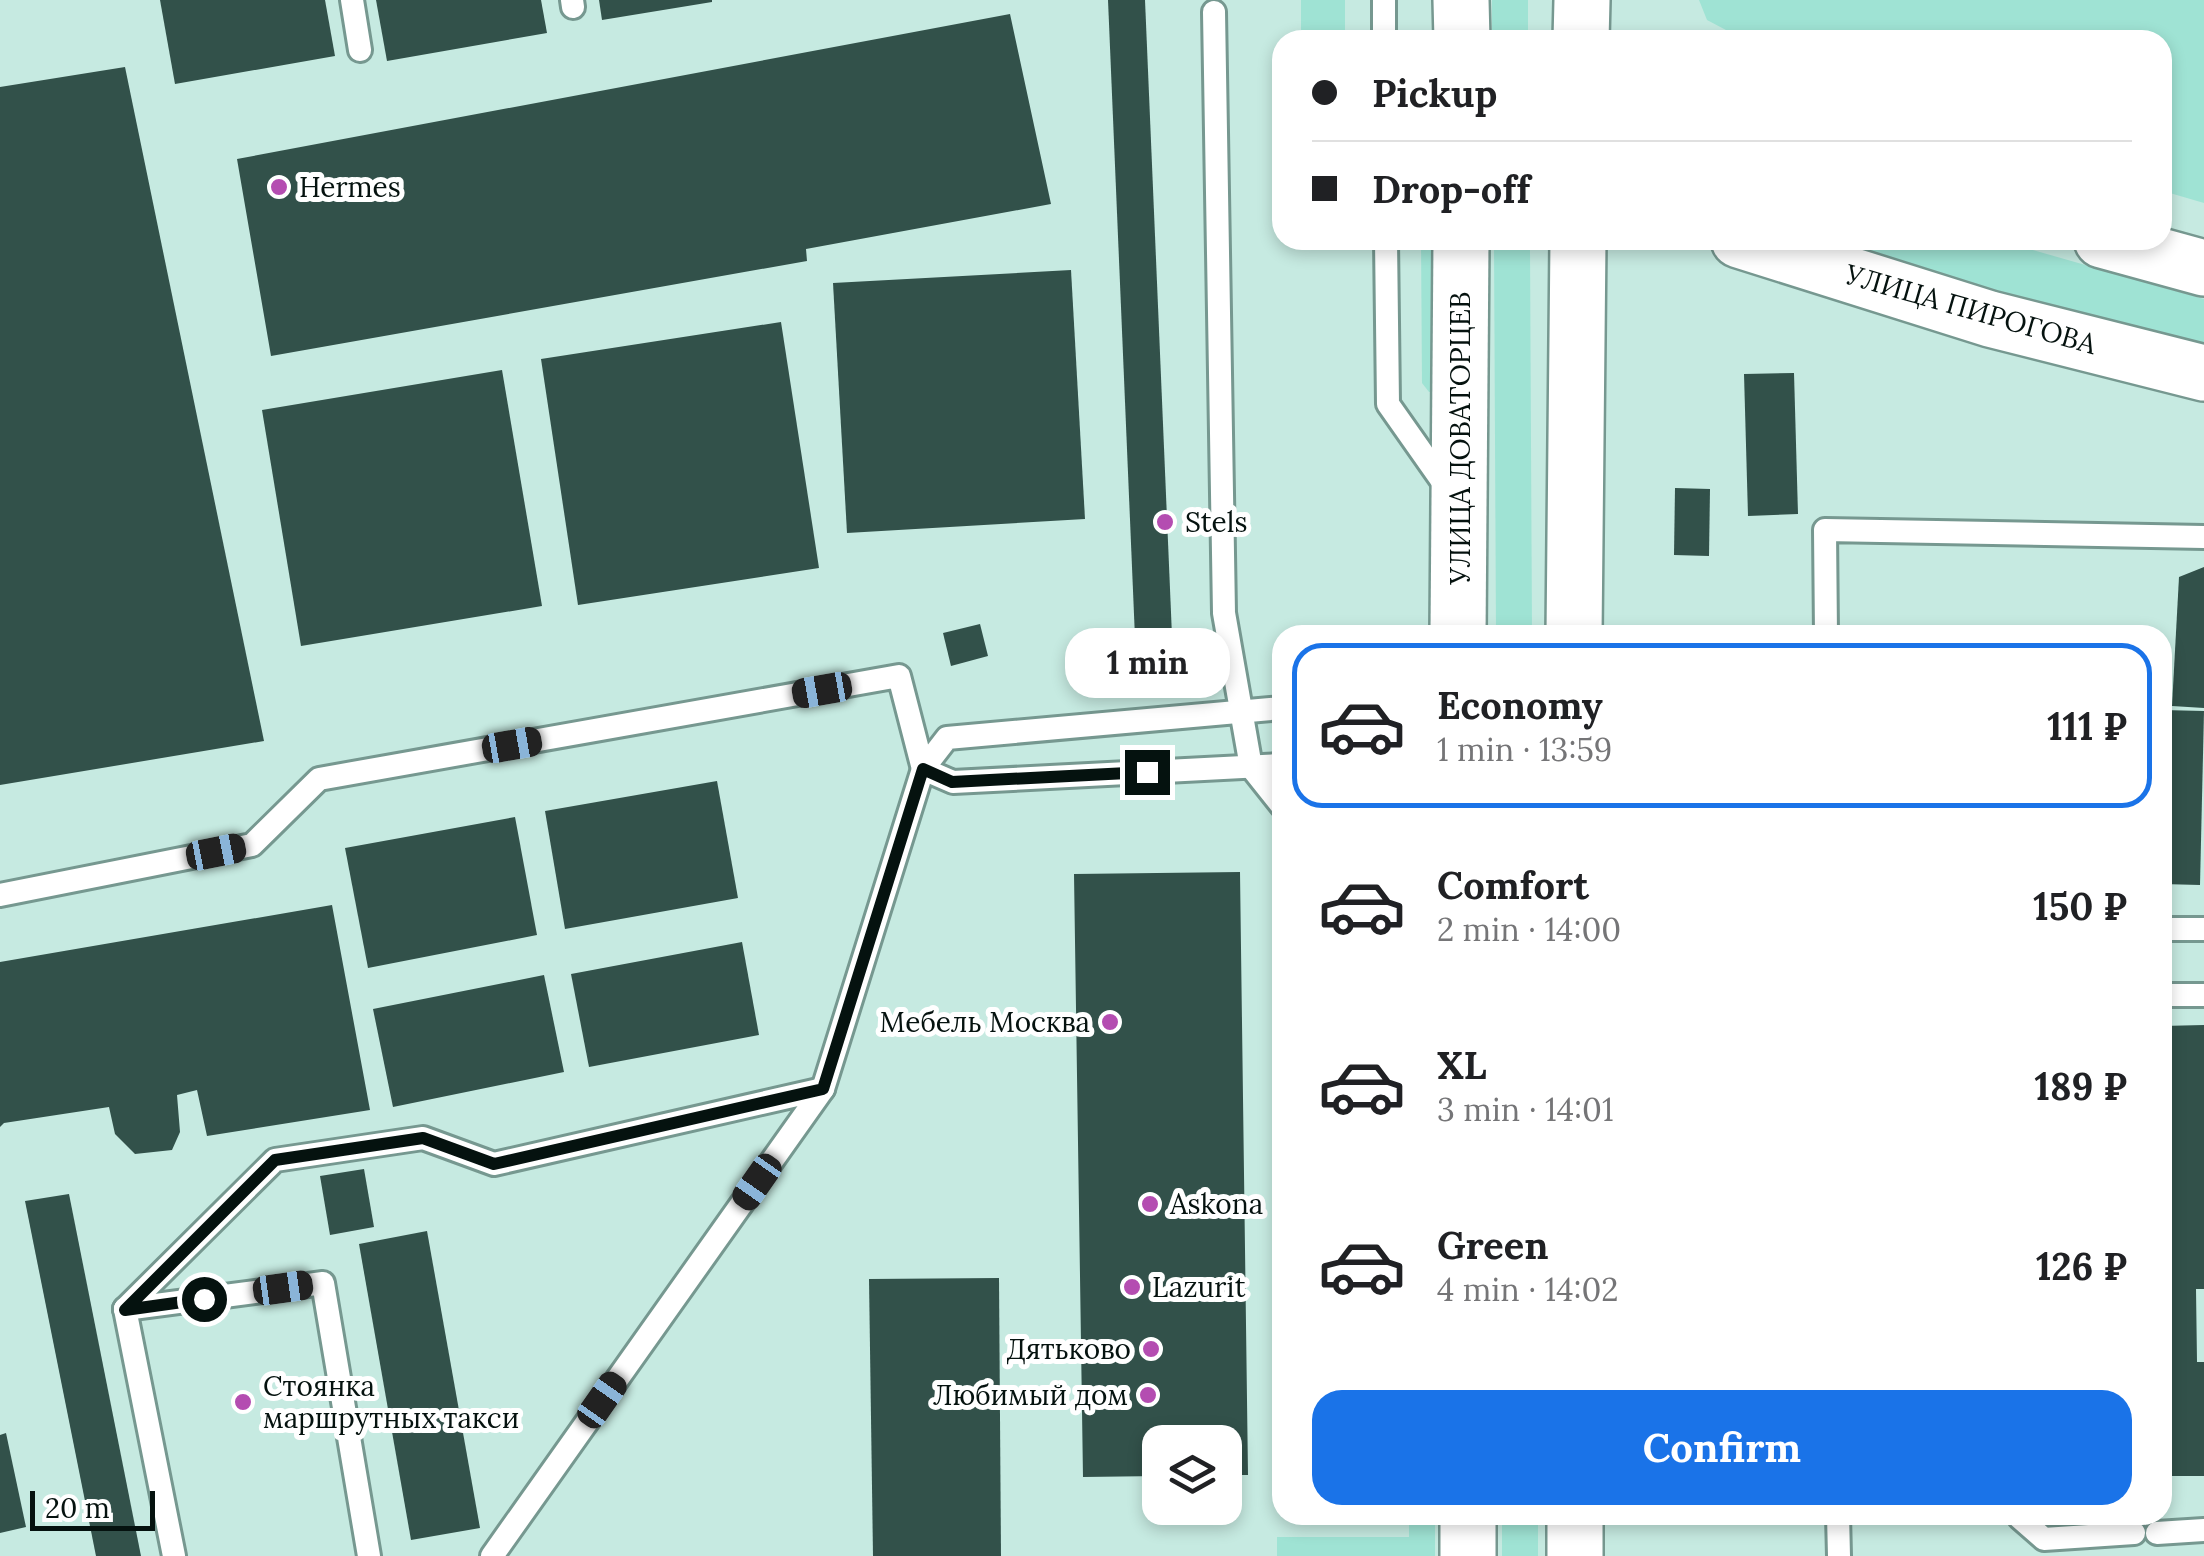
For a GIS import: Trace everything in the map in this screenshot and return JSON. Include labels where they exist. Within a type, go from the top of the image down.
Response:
[{"type":"main road","points":[[1461,0],[1462,30]]},
{"type":"main road","points":[[1581,30],[1582,0]]},
{"type":"main road","points":[[1582,0],[1601,30]]},
{"type":"main road","name":"УЛИЦА ДОВАТОРЦЕВ","points":[[1458,625],[1462,250]]},
{"type":"main road","points":[[1574,625],[1578,250]]},
{"type":"main road","name":"УЛИЦА ПИРОГОВА","points":[[1771,250],[1990,319],[2204,373]]},
{"type":"main road","points":[[2138,250],[2204,268]]},
{"type":"main road","points":[[1468,1525],[1468,1556]]},
{"type":"main road","points":[[1575,1525],[1575,1556]]},
{"type":"lane","points":[[352,0],[360,50]]},
{"type":"lane","points":[[1384,0],[1384,30]]},
{"type":"lane","points":[[1214,12],[1224,613],[1252,767],[1272,793]]},
{"type":"lane","points":[[1386,250],[1388,404],[1458,502]]},
{"type":"lane","points":[[1826,625],[1825,530],[2204,536]]},
{"type":"lane","points":[[0,895],[252,846],[319,779],[899,676],[923,769]]},
{"type":"lane","points":[[492,1556],[823,1089],[923,769],[947,738],[1272,709]]},
{"type":"lane","points":[[923,769],[952,782],[1272,766]]},
{"type":"lane","points":[[2172,929],[2204,929]]},
{"type":"lane","points":[[2172,995],[2204,995]]},
{"type":"lane","points":[[125,1310],[275,1160],[423,1138],[494,1164],[823,1089]]},
{"type":"lane","points":[[125,1310],[323,1283],[370,1556]]},
{"type":"lane","points":[[125,1310],[174,1556]]},
{"type":"lane","points":[[1838,1525],[1839,1556]]},
{"type":"lane","points":[[2028,1525],[2044,1540],[2204,1530]]},
{"type":"green space","points":[[1301,0],[1345,0],[1345,30],[1301,30]]},
{"type":"green space","points":[[1492,0],[1528,0],[1528,30],[1492,30]]},
{"type":"green space","points":[[1699,0],[2204,0],[2204,203],[2172,194],[2172,30],[1726,30],[1707,20]]},
{"type":"green space","points":[[1421,250],[1442,250],[1436,392],[1429,392],[1422,383]]},
{"type":"green space","points":[[1494,250],[1530,250],[1532,625],[1496,625]]},
{"type":"green space","points":[[1852,250],[2033,250],[2204,299],[2204,351],[1986,294]]},
{"type":"green space","points":[[1409,1525],[1435,1525],[1435,1556],[1277,1556],[1277,1537],[1409,1537]]},
{"type":"green space","points":[[1502,1525],[1538,1525],[1538,1556],[1502,1556]]},
{"type":"building","points":[[160,0],[325,0],[335,56],[175,84]]},
{"type":"building","points":[[376,0],[541,0],[547,33],[387,61]]},
{"type":"building","points":[[599,0],[712,0],[712,2],[602,20]]},
{"type":"building","points":[[1108,0],[1145,0],[1174,683],[1137,685]]},
{"type":"building","points":[[1010,14],[1051,204],[806,249],[807,261],[271,356],[237,159]]},
{"type":"building","points":[[125,67],[264,741],[0,785],[0,87]]},
{"type":"building","points":[[1071,270],[1085,519],[847,533],[833,283]]},
{"type":"building","points":[[781,322],[819,568],[578,605],[541,359]]},
{"type":"building","points":[[502,370],[542,606],[301,646],[262,410]]},
{"type":"building","points":[[1794,373],[1798,514],[1748,516],[1744,374]]},
{"type":"building","points":[[1675,488],[1710,489],[1709,556],[1674,555]]},
{"type":"building","points":[[2204,567],[2204,708],[2172,706],[2179,577]]},
{"type":"building","points":[[980,624],[988,656],[951,666],[943,633]]},
{"type":"building","points":[[2172,710],[2204,711],[2200,885],[2172,884]]},
{"type":"building","points":[[717,781],[738,898],[565,929],[545,811]]},
{"type":"building","points":[[515,817],[537,935],[368,968],[345,848]]},
{"type":"building","points":[[1240,872],[1248,1475],[1242,1475],[1242,1425],[1142,1425],[1142,1476],[1083,1477],[1074,874]]},
{"type":"building","points":[[332,905],[370,1110],[207,1136],[197,1090],[177,1095],[180,1132],[172,1150],[135,1154],[115,1134],[109,1107],[4,1123],[0,1127],[0,962]]},
{"type":"building","points":[[742,942],[759,1035],[589,1067],[571,974]]},
{"type":"building","points":[[544,975],[564,1072],[393,1107],[373,1009]]},
{"type":"building","points":[[2204,1025],[2204,1289],[2196,1289],[2197,1362],[2204,1362],[2204,1476],[2172,1476],[2172,1026]]},
{"type":"building","points":[[364,1169],[374,1227],[330,1235],[320,1176]]},
{"type":"building","points":[[69,1194],[141,1556],[96,1556],[25,1201]]},
{"type":"building","points":[[427,1231],[480,1528],[411,1540],[359,1244]]},
{"type":"building","points":[[999,1278],[1001,1556],[873,1556],[869,1279]]},
{"type":"building","points":[[6,1433],[26,1527],[0,1533],[0,1435]]},
{"type":"place","name":"Hermes","points":[[279,187]]},
{"type":"place","name":"Stels","points":[[1165,522]]},
{"type":"place","name":"Мебель Москва","points":[[1110,1022]]},
{"type":"place","name":"Askona","points":[[1150,1204]]},
{"type":"place","name":"Lazurit","points":[[1132,1287]]},
{"type":"place","name":"Дятьково","points":[[1151,1349]]},
{"type":"place","name":"Любимый дом","points":[[1148,1395]]},
{"type":"place","name":"Стоянка маршрутных такси","points":[[243,1402]]},
{"type":"route","points":[[204,1299],[125,1310],[275,1160],[423,1138],[494,1164],[823,1089],[923,769],[952,782],[1147,772]]}]
